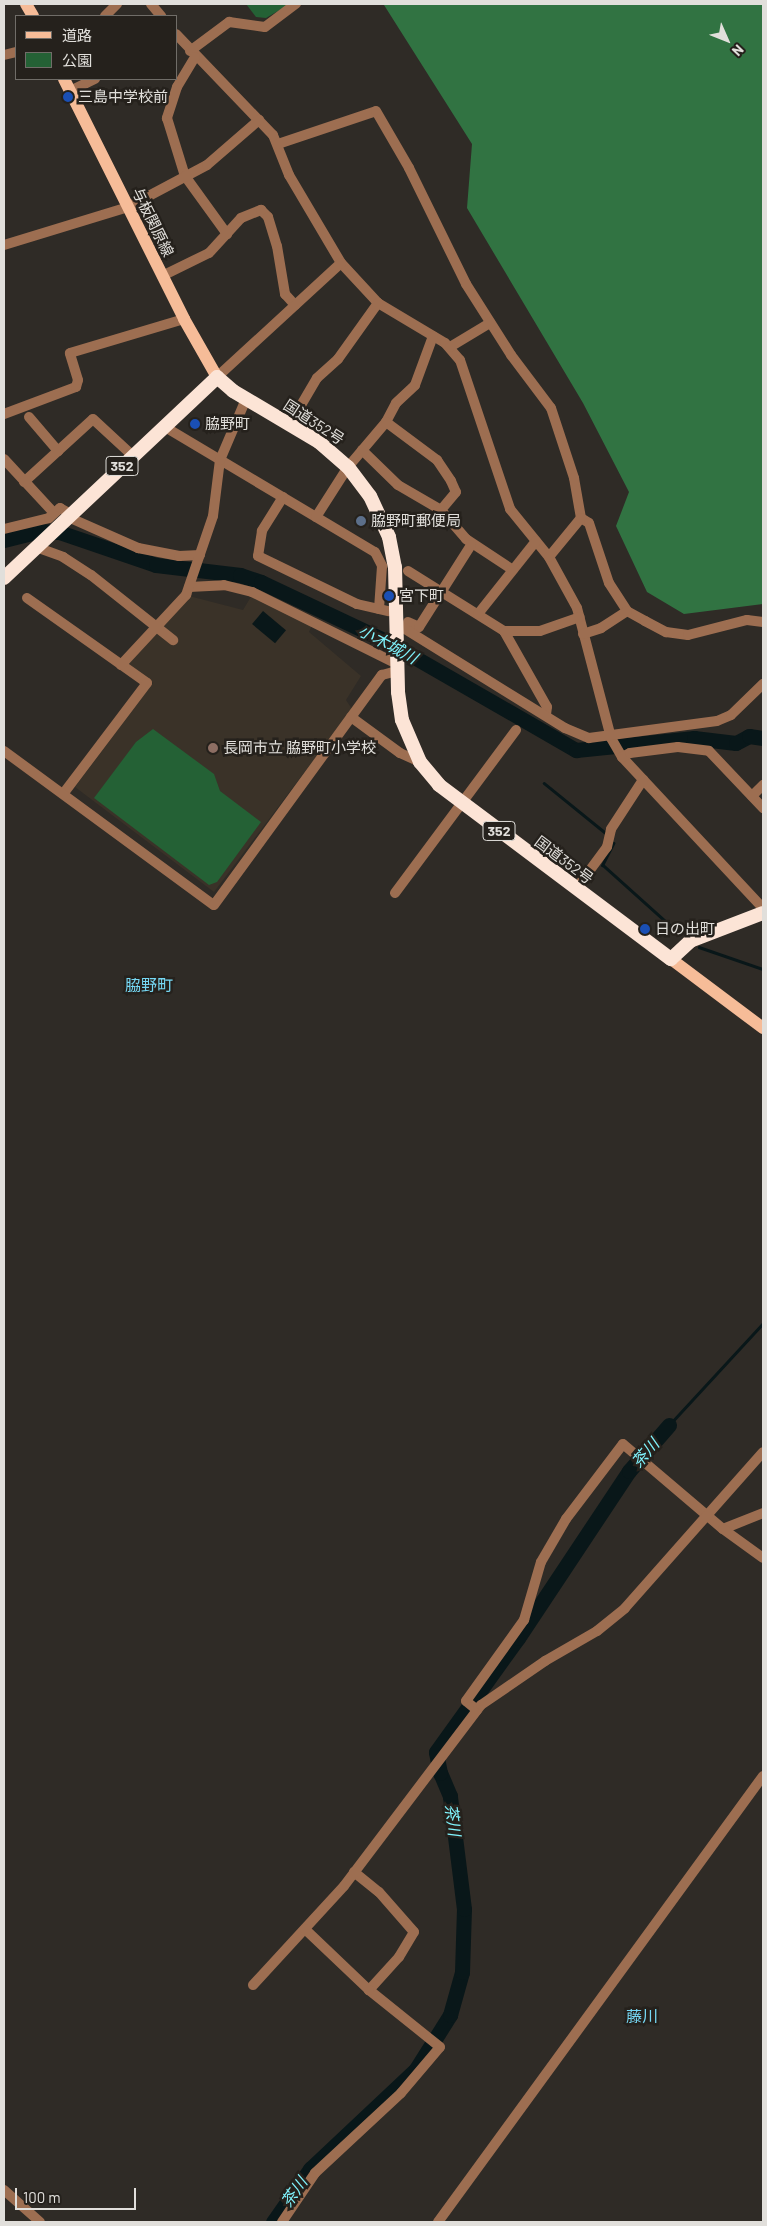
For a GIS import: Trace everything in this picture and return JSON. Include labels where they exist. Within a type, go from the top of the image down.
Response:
[{"type":"highway","name":"国道352号","points":[[217,377],[246,399],[319,442],[348,467],[370,496],[389,538],[396,567],[401,625],[397,664],[402,720],[420,762],[438,785],[576,890],[671,959]]},
{"type":"highway","name":"352","points":[[4,578],[217,377]]},
{"type":"highway","points":[[671,959],[690,941],[763,913]]},
{"type":"main road","points":[[26,4],[32,15]]},
{"type":"main road","name":"与板関原線","points":[[64,80],[184,319],[217,377]]},
{"type":"main road","points":[[671,959],[763,1028]]},
{"type":"street","points":[[106,15],[117,4]]},
{"type":"street","points":[[151,4],[161,15]]},
{"type":"street","points":[[227,234],[186,176],[167,118],[177,87],[193,54],[229,22],[265,27],[296,4]]},
{"type":"street","points":[[178,38],[259,120],[278,144],[289,175],[341,263],[378,303],[450,347],[460,360],[510,509],[549,557],[570,593],[580,617],[611,736],[621,755],[763,908]]},
{"type":"street","points":[[70,91],[93,80]]},
{"type":"street","points":[[278,144],[376,111],[409,168],[466,284],[490,323],[551,408],[574,478],[581,518],[549,557]]},
{"type":"street","points":[[4,245],[128,207],[207,165],[233,145],[259,120]]},
{"type":"street","points":[[162,276],[209,254],[248,213],[261,210],[268,217],[285,294],[295,305]]},
{"type":"street","points":[[217,377],[341,263]]},
{"type":"street","points":[[290,424],[317,378],[338,359],[378,303]]},
{"type":"street","points":[[4,414],[76,387],[78,380],[70,353],[184,319]]},
{"type":"street","points":[[450,347],[490,323]]},
{"type":"street","points":[[316,517],[348,467],[386,422],[396,403],[415,385],[433,336]]},
{"type":"street","points":[[121,665],[186,595],[213,516],[220,460],[246,399]]},
{"type":"street","points":[[29,417],[58,451]]},
{"type":"street","points":[[24,482],[93,419],[133,456]]},
{"type":"street","points":[[386,422],[437,460],[451,482],[456,492],[441,510]]},
{"type":"street","points":[[164,427],[379,552],[382,566],[383,610],[357,604],[258,556],[262,531],[283,497]]},
{"type":"street","points":[[362,450],[398,485],[441,510],[471,544],[513,570]]},
{"type":"street","points":[[4,459],[53,512]]},
{"type":"street","points":[[4,529],[48,518],[60,508],[68,517],[138,548],[179,556],[199,557]]},
{"type":"street","points":[[581,518],[589,522],[609,583],[627,611],[679,635],[706,632],[747,620],[763,622]]},
{"type":"street","points":[[478,614],[536,541]]},
{"type":"street","points":[[401,625],[419,627],[471,544]]},
{"type":"street","points":[[39,545],[73,563],[173,640]]},
{"type":"street","points":[[408,571],[504,632],[547,707],[546,714]]},
{"type":"street","points":[[4,751],[214,905],[382,675],[397,664],[252,592],[224,584],[190,585]]},
{"type":"street","points":[[27,598],[147,683],[63,794]]},
{"type":"street","points":[[583,634],[601,628],[627,611]]},
{"type":"street","points":[[504,632],[540,631],[580,617]]},
{"type":"street","points":[[401,625],[583,736],[611,736],[725,718],[763,684]]},
{"type":"street","points":[[351,717],[400,753],[420,762]]},
{"type":"street","points":[[395,894],[516,730]]},
{"type":"street","points":[[621,755],[678,747],[709,751],[763,808]]},
{"type":"street","points":[[576,890],[607,847],[611,829],[643,780]]},
{"type":"street","points":[[752,796],[763,785]]},
{"type":"street","points":[[477,1710],[466,1701],[524,1620],[541,1562],[566,1519],[623,1444],[723,1529],[763,1558]]},
{"type":"street","points":[[253,1985],[354,1872],[477,1710],[511,1683],[597,1631],[625,1608],[709,1516],[763,1452]]},
{"type":"street","points":[[723,1529],[763,1513]]},
{"type":"street","points":[[438,2222],[763,1776]]},
{"type":"street","points":[[354,1872],[378,1892],[414,1932],[399,1957],[369,1990]]},
{"type":"street","points":[[282,2222],[315,2173],[401,2094],[440,2047],[369,1990],[305,1929]]},
{"type":"street","points":[[4,2190],[40,2222]]},
{"type":"shaded area","name":"長岡市立 脇野町小学校","points":[[252,595],[313,623],[309,632],[361,676],[346,700],[352,709],[214,892],[75,787],[153,683],[128,664],[189,596],[243,610]]},
{"type":"shaded area","points":[[263,611],[286,630],[275,643],[252,624]]},
{"type":"green space","points":[[246,4],[290,4],[266,18],[256,17]]},
{"type":"green space","points":[[763,4],[763,604],[684,614],[647,592],[616,526],[629,492],[583,403],[467,208],[472,144],[384,5]]},
{"type":"green space","points":[[153,729],[214,774],[220,791],[261,822],[217,882],[209,885],[94,798],[136,742]]},
{"type":"waterway","name":"小木城川","points":[[4,540],[39,531],[59,532],[156,565],[240,575],[261,582],[388,642],[576,750],[694,738],[736,743],[749,736],[763,738]]},
{"type":"waterway","points":[[544,783],[607,834]]},
{"type":"waterway","points":[[614,843],[603,865],[680,934]]},
{"type":"waterway","points":[[699,947],[763,969]]},
{"type":"waterway","points":[[669,1425],[763,1323]]},
{"type":"waterway","name":"茶川","points":[[273,2222],[310,2169],[416,2069],[450,2015],[462,1972],[464,1909],[450,1796],[440,1773],[436,1752],[518,1638],[629,1471],[669,1425]]},
{"type":"place","name":"三島中学校前","points":[[68,97]]},
{"type":"place","name":"脇野町","points":[[195,424]]},
{"type":"place","name":"脇野町郵便局","points":[[361,521]]},
{"type":"place","name":"宮下町","points":[[389,596]]},
{"type":"place","name":"長岡市立 脇野町小学校","points":[[213,748]]},
{"type":"place","name":"日の出町","points":[[645,929]]},
{"type":"district","name":"脇野町","points":[[149,985]]},
{"type":"district","name":"藤川","points":[[642,2016]]}]
